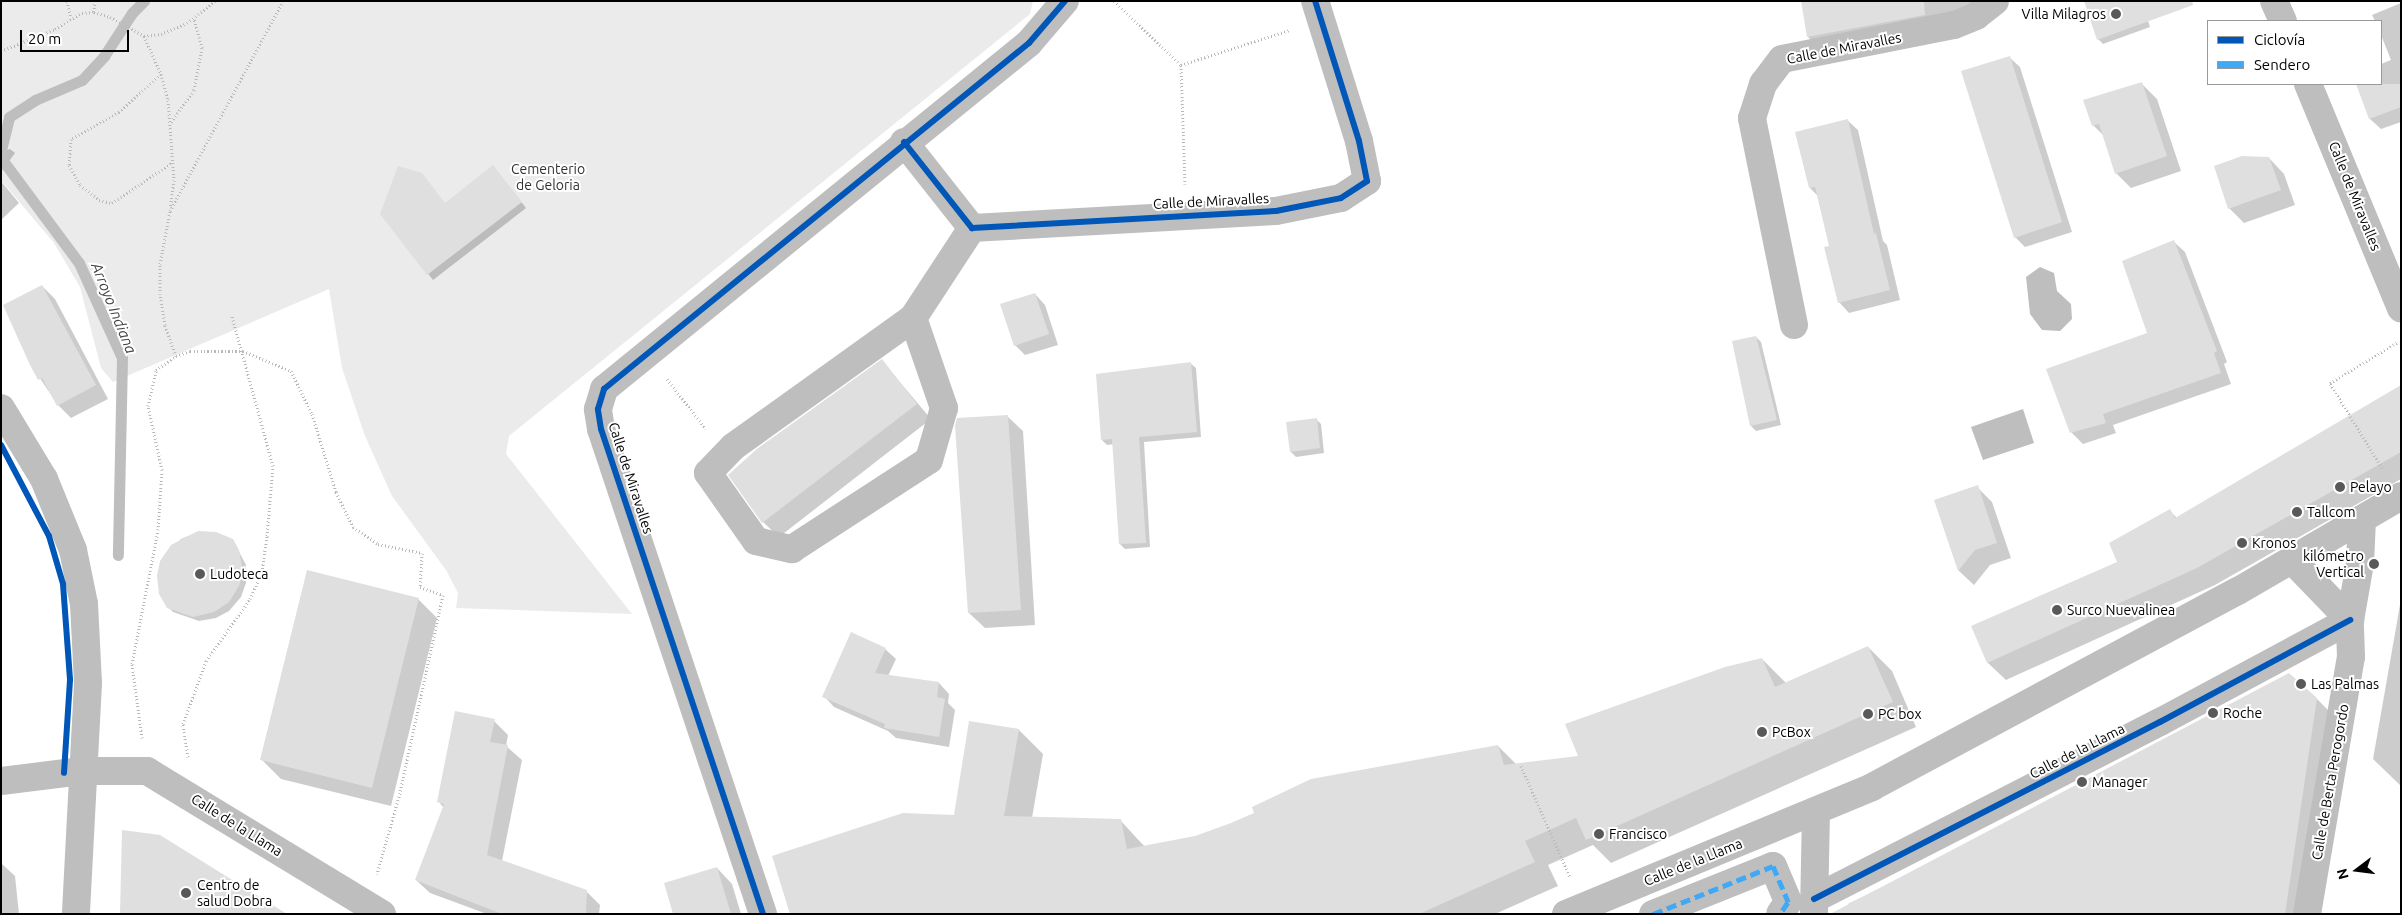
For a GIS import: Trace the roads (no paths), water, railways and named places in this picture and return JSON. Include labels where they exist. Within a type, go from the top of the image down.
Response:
[{"type":"street","name":"Calle de Miravalles","points":[[764,914],[601,429],[598,409],[604,389],[904,142],[1029,43],[1065,1]]},
{"type":"street","name":"Calle de Miravalles","points":[[1794,325],[1752,118],[1763,84],[1782,59],[1954,25],[1976,16],[1995,1]]},
{"type":"street","points":[[2274,1],[2283,20]]},
{"type":"street","name":"Calle de Miravalles","points":[[972,228],[1303,207],[1341,198],[1367,181],[1359,142],[1318,11]]},
{"type":"street","name":"Calle de Miravalles","points":[[2308,85],[2401,309]]},
{"type":"street","points":[[904,142],[972,228],[913,318],[726,454],[708,473],[756,541],[792,549],[929,460],[944,408],[913,318]]},
{"type":"street","points":[[1,408],[44,478],[73,550],[84,604],[87,657],[76,914]]},
{"type":"street","name":"Calle de la Llama","points":[[1575,910],[1872,787],[2292,560],[2400,496]]},
{"type":"street","name":"Calle de Berta Perogordo","points":[[2308,914],[2351,657],[2350,620],[2360,562],[2362,519]]},
{"type":"street","points":[[2292,560],[2350,620]]},
{"type":"street","name":"Calle de la Llama","points":[[1814,906],[2350,620]]},
{"type":"street","name":"Calle de la Llama","points":[[1,781],[81,771],[147,771],[375,910]]},
{"type":"street","points":[[1814,906],[1816,811]]},
{"type":"street","points":[[1652,914],[1773,866],[1788,902],[1780,914]]},
{"type":"waterway","name":"Arroyo Indiana","points":[[1,150],[9,117],[35,100],[82,80],[104,56],[132,13],[144,1]]},
{"type":"waterway","name":"Arroyo Indiana","points":[[1,158],[79,263],[122,358],[118,555]]},
{"type":"place","name":"Villa Milagros","points":[[2116,14]]},
{"type":"place","name":"Pelayo","points":[[2340,487]]},
{"type":"place","name":"Tallcom","points":[[2297,512]]},
{"type":"place","name":"Kronos","points":[[2242,543]]},
{"type":"place","name":"kilómetro Vertical","points":[[2374,564]]},
{"type":"place","name":"Ludoteca","points":[[200,574]]},
{"type":"place","name":"Surco Nuevalinea","points":[[2057,610]]},
{"type":"place","name":"Las Palmas","points":[[2301,684]]},
{"type":"place","name":"Roche","points":[[2213,713]]},
{"type":"place","name":"PC box","points":[[1868,714]]},
{"type":"place","name":"PcBox","points":[[1762,732]]},
{"type":"place","name":"Manager","points":[[2082,782]]},
{"type":"place","name":"Francisco","points":[[1599,834]]},
{"type":"place","name":"Centro de salud Dobra","points":[[186,893]]},
{"type":"park label","name":"Cementerio de Geloria","points":[[548,177]]}]
